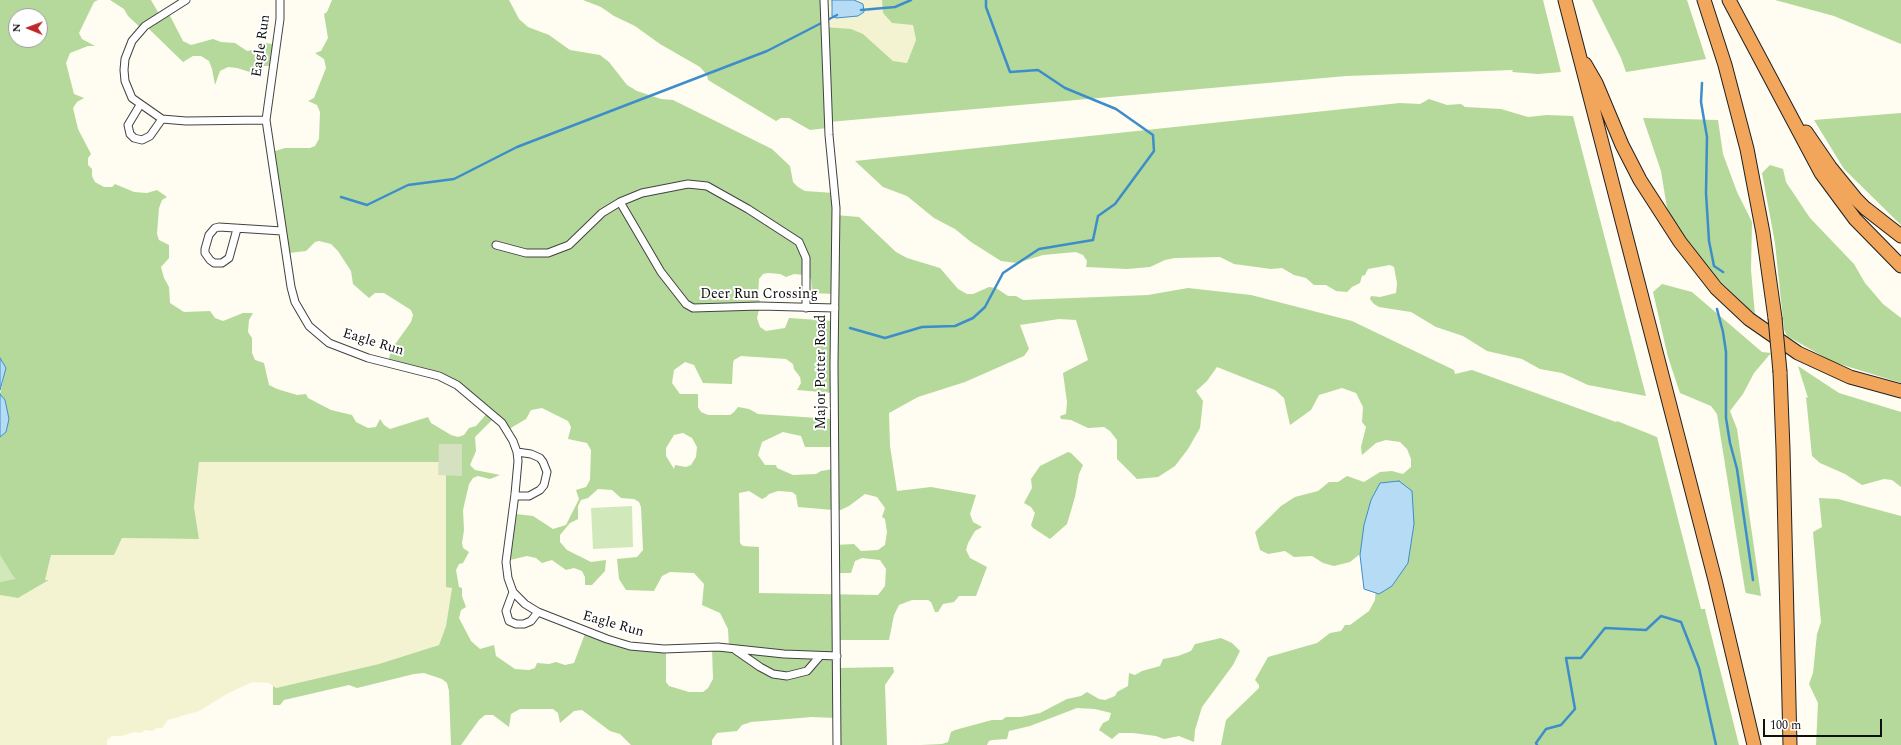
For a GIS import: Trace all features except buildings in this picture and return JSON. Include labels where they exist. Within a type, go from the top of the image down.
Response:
[{"type":"highway","points":[[1565,0],[1581,58],[1586,87],[1715,580],[1754,745]]},
{"type":"highway","points":[[1704,0],[1725,65],[1747,149],[1764,233],[1775,318],[1780,372],[1783,449],[1790,745]]},
{"type":"highway","points":[[1729,0],[1806,149],[1829,185],[1860,225],[1901,266]]},
{"type":"highway","points":[[1581,58],[1596,83],[1622,145],[1640,180],[1680,242],[1716,288],[1749,319],[1798,353],[1850,377],[1901,391]]},
{"type":"highway","points":[[1764,68],[1838,178],[1865,208],[1901,236]]},
{"type":"street","points":[[186,0],[145,26],[138,32],[128,49],[124,70],[125,81],[132,98],[162,119],[182,121],[266,120]]},
{"type":"street","name":"Eagle Run","points":[[280,0],[280,19],[266,120],[282,231],[295,302],[309,326],[329,343],[353,354],[429,372],[448,380],[476,400],[502,423],[517,452],[518,471],[506,562],[508,578],[513,592],[520,600],[538,612],[607,639],[630,646],[655,649],[732,648],[784,654],[837,656]]},
{"type":"street","name":"Major Potter Road","points":[[824,0],[829,135],[836,208],[837,745]]},
{"type":"street","points":[[140,105],[128,125],[130,134],[134,138],[142,140],[150,136],[162,119]]},
{"type":"street","points":[[496,246],[526,253],[548,253],[569,245],[602,213],[620,202],[642,193],[688,184],[707,186],[748,209],[799,242],[806,258],[806,308]]},
{"type":"street","name":"Deer Run Crossing","points":[[620,202],[661,272],[686,304],[693,308],[760,306],[835,308]]},
{"type":"street","points":[[237,229],[229,258],[222,263],[214,263],[210,260],[205,253],[205,249],[211,231],[219,227],[282,231]]},
{"type":"street","points":[[515,496],[529,496],[540,490],[544,485],[547,472],[544,462],[540,458],[531,454],[517,452]]},
{"type":"street","points":[[513,592],[506,611],[509,621],[516,624],[524,624],[531,620],[538,612]]},
{"type":"street","points":[[732,648],[773,674],[787,676],[807,671],[820,656]]},
{"type":"green space","points":[[0,0],[98,0],[94,2],[79,33],[82,39],[95,46],[88,46],[70,53],[66,63],[74,94],[84,98],[77,102],[73,108],[78,129],[91,154],[88,158],[88,165],[92,169],[92,176],[95,182],[104,187],[112,187],[115,184],[134,192],[147,193],[157,190],[167,197],[162,200],[159,208],[157,234],[159,240],[169,245],[169,258],[161,267],[164,278],[169,287],[170,303],[184,312],[210,311],[215,318],[223,321],[243,313],[253,313],[249,320],[248,332],[252,338],[252,353],[255,360],[264,363],[269,385],[277,389],[297,395],[306,394],[308,398],[331,410],[352,415],[356,422],[368,428],[376,427],[380,419],[384,425],[390,429],[428,417],[431,423],[451,435],[458,437],[464,435],[469,428],[476,426],[489,411],[449,381],[388,363],[392,346],[396,343],[411,322],[413,315],[411,310],[384,293],[375,293],[369,298],[353,284],[351,271],[338,251],[331,244],[319,241],[315,242],[306,251],[289,253],[272,152],[285,148],[310,148],[315,146],[319,139],[320,112],[317,105],[308,101],[314,98],[326,68],[324,59],[315,53],[321,51],[328,38],[324,14],[327,12],[332,0],[509,0],[519,19],[528,27],[549,35],[570,50],[600,55],[609,62],[627,85],[637,91],[661,99],[673,100],[772,149],[790,166],[793,182],[798,187],[805,191],[834,193],[835,215],[859,217],[896,252],[907,258],[940,268],[958,289],[967,294],[973,294],[989,287],[996,288],[1008,296],[1016,296],[1023,300],[1148,295],[1188,288],[1251,295],[1352,321],[1454,370],[1455,374],[1472,370],[1616,422],[1617,421],[1657,437],[1701,609],[1705,609],[1739,745],[1221,745],[1226,720],[1259,688],[1259,685],[1255,680],[1268,657],[1317,643],[1330,633],[1341,631],[1345,625],[1350,625],[1369,611],[1375,600],[1383,489],[1374,494],[1374,517],[1360,554],[1350,562],[1334,566],[1323,563],[1312,556],[1294,557],[1285,551],[1268,554],[1260,550],[1255,532],[1281,506],[1295,497],[1318,491],[1329,482],[1338,482],[1347,476],[1364,482],[1380,472],[1392,471],[1403,474],[1411,467],[1411,459],[1407,449],[1400,442],[1386,440],[1376,443],[1362,455],[1361,447],[1366,427],[1362,422],[1363,407],[1356,393],[1342,388],[1319,395],[1311,410],[1290,425],[1284,398],[1275,390],[1217,367],[1207,381],[1196,391],[1203,401],[1200,428],[1188,449],[1175,466],[1158,477],[1137,479],[1117,459],[1117,440],[1110,431],[1104,427],[1088,428],[1071,420],[1061,419],[1060,416],[1066,414],[1067,402],[1063,373],[1088,360],[1076,320],[1059,319],[1020,325],[1029,349],[1024,356],[965,382],[918,397],[889,413],[890,446],[897,491],[931,487],[976,495],[970,514],[973,522],[982,527],[975,531],[966,550],[970,558],[987,567],[976,596],[959,596],[954,602],[943,604],[938,612],[935,612],[931,602],[928,600],[912,600],[899,605],[894,615],[889,640],[837,640],[837,668],[893,667],[894,672],[885,685],[887,745],[836,745],[836,718],[812,717],[751,722],[742,725],[737,731],[717,733],[712,740],[712,745],[631,745],[620,734],[610,731],[582,710],[574,711],[560,723],[558,713],[553,709],[520,709],[511,714],[509,727],[493,715],[485,715],[479,720],[461,745],[451,745],[449,691],[447,683],[442,679],[424,673],[414,674],[357,688],[349,685],[284,700],[280,705],[273,705],[273,686],[276,688],[379,664],[439,645],[446,626],[452,588],[446,587],[446,462],[199,462],[194,507],[199,539],[122,538],[114,555],[51,555],[45,580],[49,580],[18,598],[0,595],[0,582],[15,579],[0,555],[0,437],[6,432],[8,418],[5,400],[0,394],[6,368],[0,358]],"holes":[[[763,274],[780,274],[786,277],[794,274],[805,275],[811,279],[812,293],[834,294],[833,321],[789,318],[785,328],[766,331],[760,327],[757,318],[759,310],[762,307],[758,297],[759,279]],[[741,356],[786,359],[793,364],[794,369],[800,377],[801,383],[797,390],[833,393],[833,419],[758,414],[749,409],[738,407],[730,415],[708,415],[701,412],[698,407],[698,394],[680,394],[672,383],[674,370],[685,362],[694,365],[703,383],[732,384],[734,360]],[[542,408],[568,421],[571,427],[568,439],[587,443],[591,450],[590,480],[586,487],[576,490],[579,499],[566,525],[553,529],[533,516],[516,514],[510,550],[510,560],[527,556],[536,558],[542,563],[552,560],[566,570],[574,568],[582,571],[585,577],[585,585],[592,585],[605,571],[606,560],[591,562],[567,550],[560,542],[560,535],[570,523],[578,519],[578,506],[581,500],[588,498],[598,489],[612,490],[621,498],[634,499],[639,502],[641,507],[643,550],[637,557],[617,559],[619,579],[626,590],[654,591],[662,576],[670,572],[694,573],[704,584],[702,605],[720,613],[728,629],[729,648],[712,648],[713,679],[708,688],[703,692],[689,692],[669,686],[666,682],[666,651],[633,646],[586,631],[574,663],[565,665],[556,662],[549,664],[537,663],[535,668],[529,670],[515,669],[496,656],[494,645],[480,649],[471,641],[459,618],[461,610],[466,607],[462,596],[462,588],[459,587],[456,570],[459,564],[463,563],[469,552],[463,548],[462,543],[464,530],[463,510],[469,484],[473,478],[478,476],[490,479],[500,475],[475,470],[470,465],[476,451],[475,437],[496,416],[509,429],[526,419],[531,410]],[[783,432],[801,436],[805,447],[833,447],[833,469],[821,471],[816,474],[793,475],[777,468],[776,465],[765,465],[758,455],[762,442]],[[683,433],[692,438],[697,447],[696,457],[691,465],[686,467],[675,465],[674,469],[666,456],[666,448],[674,435]],[[749,491],[762,499],[769,494],[778,491],[792,492],[796,495],[798,507],[833,510],[834,513],[849,506],[865,494],[877,497],[885,508],[882,517],[885,519],[887,532],[885,545],[878,550],[861,551],[854,544],[835,545],[836,573],[851,573],[855,561],[862,558],[880,560],[886,569],[885,586],[878,595],[759,593],[759,547],[743,546],[740,543],[739,493]]]},
{"type":"green space","points":[[110,0],[151,0],[159,14],[168,12],[183,41],[191,45],[213,39],[221,42],[235,43],[247,51],[257,49],[261,42],[277,45],[274,66],[257,66],[256,74],[237,68],[228,67],[220,71],[215,85],[209,61],[201,56],[193,56],[183,62],[148,28],[143,30],[128,16],[124,9]]},
{"type":"green space","points":[[583,0],[823,0],[824,27],[851,29],[863,34],[893,61],[907,63],[916,40],[913,25],[892,23],[883,13],[882,0],[1543,0],[1561,72],[1538,74],[1512,72],[1513,70],[1346,76],[829,122],[827,128],[810,130],[789,118],[781,118],[776,121],[708,80],[707,75],[700,67],[660,44],[635,26],[614,16],[601,7]]},
{"type":"green space","points":[[823,0],[833,0],[832,6],[830,7],[831,14],[853,13],[858,7],[854,0],[882,0],[883,13],[913,24],[916,40],[907,63],[893,61],[863,34],[824,27]]},
{"type":"green space","points":[[1592,0],[1687,0],[1706,59],[1626,72],[1621,58]]},
{"type":"green space","points":[[1775,0],[1901,0],[1901,44],[1834,16]]},
{"type":"green space","points":[[1429,99],[1447,105],[1461,104],[1465,107],[1501,109],[1528,117],[1547,115],[1573,116],[1646,396],[1588,385],[1562,373],[1540,369],[1522,359],[1487,351],[1463,336],[1436,327],[1411,312],[1379,307],[1370,299],[1371,296],[1380,297],[1396,293],[1397,283],[1394,267],[1390,265],[1368,269],[1365,275],[1362,276],[1360,283],[1352,287],[1347,292],[1336,291],[1326,285],[1314,285],[1306,278],[1294,275],[1282,268],[1271,269],[1234,264],[1220,257],[1175,258],[1165,260],[1150,267],[1127,269],[1086,267],[1087,261],[1083,255],[1076,252],[1043,255],[1017,263],[1001,261],[971,242],[955,229],[934,218],[907,196],[883,187],[855,161],[1400,103],[1420,104]]},
{"type":"green space","points":[[1901,113],[1901,225],[1844,169],[1814,120]]},
{"type":"green space","points":[[1643,118],[1718,120],[1723,154],[1737,192],[1752,222],[1751,270],[1755,315],[1708,269],[1679,229],[1667,208],[1661,171]]},
{"type":"green space","points":[[1770,165],[1783,169],[1786,182],[1810,218],[1854,264],[1865,283],[1883,304],[1901,318],[1901,383],[1833,362],[1787,336],[1784,329],[1775,243],[1762,173]]},
{"type":"green space","points":[[1662,284],[1692,292],[1762,352],[1771,353],[1754,373],[1743,394],[1730,411],[1737,429],[1761,596],[1746,593],[1745,590],[1717,414],[1711,406],[1680,393],[1668,357],[1653,292]]},
{"type":"green space","points":[[1798,366],[1839,393],[1901,412],[1901,487],[1892,480],[1884,479],[1862,485],[1845,474],[1820,463],[1812,456],[1806,397],[1808,398]]},
{"type":"green space","points":[[439,444],[462,444],[462,476],[438,475]]},
{"type":"green space","points":[[1068,452],[1071,453],[1083,465],[1079,474],[1075,497],[1067,524],[1050,539],[1033,528],[1031,525],[1035,513],[1031,507],[1024,503],[1032,488],[1031,479],[1040,466]]},
{"type":"green space","points":[[199,462],[446,462],[446,587],[452,587],[446,626],[439,645],[379,664],[276,688],[269,683],[252,682],[227,694],[199,711],[168,720],[162,728],[157,728],[153,731],[145,730],[141,733],[134,732],[122,736],[112,736],[107,740],[107,745],[0,745],[0,595],[18,598],[48,581],[45,580],[51,555],[114,555],[122,538],[199,539],[194,507]]},
{"type":"green space","points":[[1819,498],[1838,499],[1901,516],[1901,745],[1816,745],[1818,703],[1809,684],[1813,673],[1817,634],[1821,622],[1813,532],[1822,527]]},
{"type":"green space","points":[[632,506],[633,547],[593,549],[591,508]]},
{"type":"green space","points":[[0,555],[14,576],[14,580],[0,582]]},
{"type":"green space","points":[[1221,638],[1232,643],[1240,651],[1233,665],[1202,707],[1195,730],[1194,742],[1179,736],[1164,739],[1156,736],[1133,733],[1119,733],[1112,739],[1099,730],[1103,723],[1109,720],[1111,713],[1095,709],[1077,708],[1030,726],[1009,731],[1007,739],[992,740],[989,741],[987,745],[921,745],[942,744],[948,742],[951,732],[955,730],[992,720],[1002,720],[1006,717],[1021,717],[1040,713],[1067,699],[1081,696],[1087,692],[1099,699],[1105,700],[1115,696],[1117,692],[1128,686],[1129,673],[1135,675],[1142,671],[1160,666],[1163,659],[1178,656],[1191,651],[1195,644]]},
{"type":"water","points":[[832,0],[854,0],[863,4],[864,12],[858,16],[836,18],[832,16]]},
{"type":"water","points":[[0,358],[6,368],[0,390]]},
{"type":"water","points":[[0,394],[5,400],[9,419],[6,432],[0,437]]},
{"type":"water","points":[[1399,481],[1412,491],[1414,524],[1408,563],[1392,586],[1379,594],[1364,589],[1360,555],[1364,525],[1371,500],[1380,483]]},
{"type":"waterway","points":[[861,10],[895,7],[911,0]]},
{"type":"waterway","points":[[850,328],[885,338],[922,327],[955,326],[973,318],[985,307],[1003,273],[1039,249],[1093,240],[1098,216],[1115,204],[1154,151],[1153,135],[1116,109],[1065,88],[1038,70],[1010,72],[986,7],[986,0]]},
{"type":"waterway","points":[[341,197],[367,205],[408,185],[454,179],[517,147],[767,51],[837,15]]},
{"type":"waterway","points":[[1702,83],[1701,102],[1707,137],[1706,193],[1709,241],[1714,266],[1723,272]]},
{"type":"waterway","points":[[1717,309],[1726,352],[1726,418],[1730,443],[1737,469],[1753,580]]},
{"type":"waterway","points":[[1537,745],[1536,743],[1546,729],[1561,725],[1575,709],[1566,658],[1581,658],[1605,628],[1646,630],[1661,616],[1681,622],[1699,668],[1716,745]]}]
